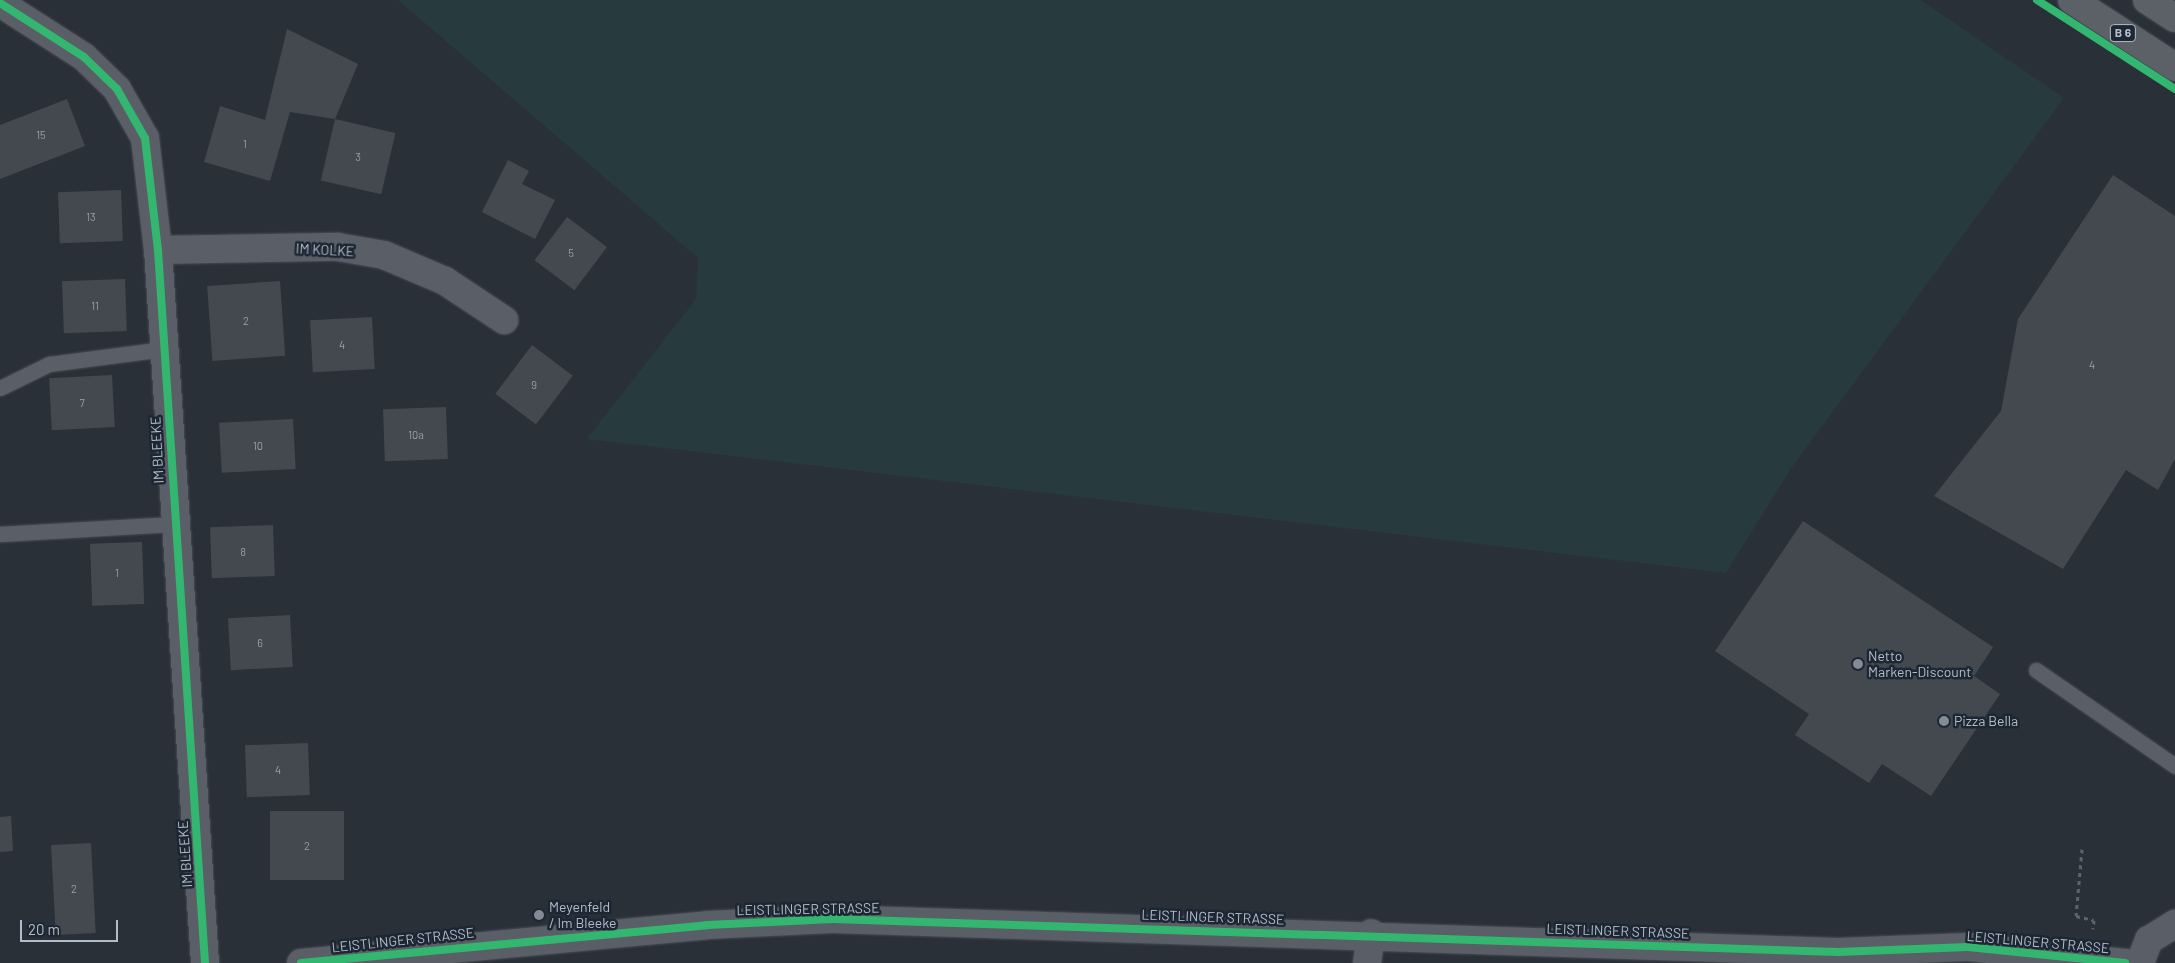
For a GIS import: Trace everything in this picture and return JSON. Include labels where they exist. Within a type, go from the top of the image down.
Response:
[{"type":"main road","name":"B 6","points":[[2072,0],[2175,67]]},
{"type":"main road","points":[[2147,0],[2175,18]]},
{"type":"street","name":"IM BLEEKE","points":[[0,3],[84,57],[117,89],[145,138],[158,250],[174,524],[205,963]]},
{"type":"street","name":"IM KOLKE","points":[[158,250],[338,247],[384,255],[445,281],[504,320]]},
{"type":"street","name":"LEISTLINGER STRASSE","points":[[301,963],[518,941],[814,919],[1370,933],[1838,952],[1968,948],[2088,957],[2126,963]]},
{"type":"street","points":[[2140,963],[2149,940],[2175,924]]},
{"type":"street","points":[[1367,963],[1370,933]]},
{"type":"lane","points":[[0,388],[50,364],[164,349]]},
{"type":"lane","points":[[0,534],[174,524]]},
{"type":"lane","points":[[2036,670],[2175,766]]},
{"type":"path","points":[[2082,849],[2076,916],[2094,920],[2088,957]]},
{"type":"green space","points":[[398,0],[1921,0],[2064,98],[1792,467],[1726,573],[587,439],[696,299],[698,258]]},
{"type":"building","points":[[287,29],[358,64],[335,119],[290,112],[270,181],[204,162],[220,106],[265,120]]},
{"type":"building","points":[[67,99],[85,146],[0,179],[0,125]]},
{"type":"building","points":[[335,119],[395,133],[381,194],[321,180]]},
{"type":"building","points":[[508,160],[529,171],[522,184],[555,200],[535,239],[482,212]]},
{"type":"building","points":[[2113,175],[2175,216],[2175,459],[2158,490],[2126,470],[2063,569],[1934,496],[2001,411],[2018,319]]},
{"type":"building","points":[[121,190],[123,241],[60,243],[58,192]]},
{"type":"building","points":[[567,217],[607,247],[574,290],[535,260]]},
{"type":"building","points":[[125,279],[127,331],[64,333],[62,281]]},
{"type":"building","points":[[280,281],[285,356],[212,361],[207,286]]},
{"type":"building","points":[[372,317],[375,369],[313,372],[310,320]]},
{"type":"building","points":[[532,345],[573,376],[536,424],[495,394]]},
{"type":"building","points":[[112,375],[115,427],[52,430],[49,378]]},
{"type":"building","points":[[446,407],[448,459],[385,461],[383,409]]},
{"type":"building","points":[[293,419],[296,469],[222,473],[219,423]]},
{"type":"building","name":"Netto Marken-Discount","points":[[1803,521],[1993,647],[1974,676],[2000,694],[1931,796],[1882,764],[1869,783],[1795,735],[1809,714],[1715,651]]},
{"type":"building","points":[[273,525],[275,576],[212,578],[210,527]]},
{"type":"building","points":[[142,542],[144,604],[92,606],[90,544]]},
{"type":"building","points":[[290,615],[293,667],[231,670],[228,618]]},
{"type":"building","points":[[308,743],[310,795],[247,797],[245,745]]},
{"type":"building","points":[[270,811],[344,811],[344,880],[270,880]]},
{"type":"building","points":[[11,816],[13,851],[0,852],[0,817]]},
{"type":"building","points":[[91,843],[96,933],[56,935],[51,845]]},
{"type":"cycle path","points":[[2037,0],[2175,89]]},
{"type":"cycle path","points":[[0,3],[84,57],[117,89],[145,138],[158,250],[205,963]]},
{"type":"cycle path","points":[[301,963],[707,925],[833,919],[1838,952],[1968,947],[2125,963]]},
{"type":"place","name":"Netto Marken-Discount","points":[[1858,664]]},
{"type":"place","name":"Pizza Bella","points":[[1944,721]]},
{"type":"place","name":"Meyenfeld / Im Bleeke","points":[[539,915]]}]
